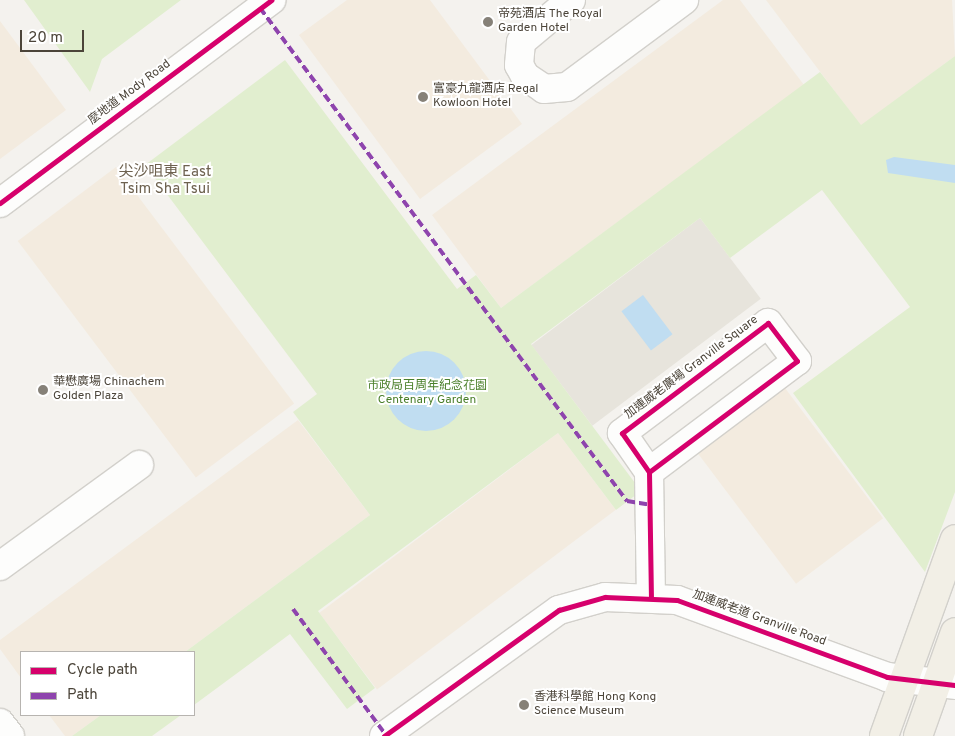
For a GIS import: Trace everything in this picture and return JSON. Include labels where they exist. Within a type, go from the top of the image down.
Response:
[{"type":"main road","points":[[884,736],[902,681],[955,538]]},
{"type":"main road","points":[[918,736],[945,685],[955,632]]},
{"type":"street","name":"麼地道 Mody Road","points":[[0,203],[271,0]]},
{"type":"street","points":[[571,0],[521,42],[519,65],[529,80],[544,89],[568,87],[684,0]]},
{"type":"street","name":"加連威老廣場 Granville Square","points":[[768,323],[797,361],[649,472],[622,433],[768,323]]},
{"type":"street","points":[[0,566],[139,465]]},
{"type":"street","points":[[649,472],[650,598]]},
{"type":"street","name":"加連威老道 Granville Road","points":[[384,736],[559,610],[605,597],[650,598],[703,608],[902,681],[945,685]]},
{"type":"street","points":[[0,723],[10,736]]},
{"type":"shaded area","name":"富豪九龍酒店 Regal Kowloon Hotel","points":[[347,0],[430,0],[522,124],[420,199],[299,35]]},
{"type":"shaded area","points":[[723,0],[740,0],[804,85],[501,308],[432,215]]},
{"type":"shaded area","points":[[766,0],[952,0],[955,56],[861,126]]},
{"type":"shaded area","points":[[0,21],[66,110],[0,159]]},
{"type":"shaded area","points":[[116,167],[294,403],[196,477],[18,241]]},
{"type":"shaded area","points":[[700,218],[761,299],[592,426],[531,345]]},
{"type":"shaded area","points":[[785,388],[883,518],[796,584],[698,454]]},
{"type":"shaded area","points":[[298,420],[370,515],[186,651],[20,651],[20,677],[0,649],[0,640]]},
{"type":"shaded area","points":[[558,433],[616,510],[377,690],[319,613]]},
{"type":"shaded area","points":[[50,716],[100,716],[72,736],[65,736]]},
{"type":"green space","points":[[24,0],[181,0],[102,59],[90,92]]},
{"type":"green space","name":"市政局百周年紀念花園 Centenary Garden","points":[[955,56],[955,492],[925,572],[793,393],[910,307],[822,190],[730,258],[700,218],[531,344],[641,491],[616,510],[558,433],[318,611],[375,688],[347,709],[290,634],[195,704],[195,651],[186,651],[370,515],[293,412],[317,394],[145,165],[285,60],[457,289],[476,275],[501,308],[820,72],[861,125]]},
{"type":"green space","points":[[100,716],[180,716],[152,736],[72,736]]},
{"type":"water","points":[[894,157],[955,165],[955,183],[888,173],[886,160]]},
{"type":"water","points":[[643,295],[672,334],[651,350],[621,311]]},
{"type":"water","points":[[426,351],[441,354],[454,363],[463,376],[466,391],[463,406],[454,419],[441,428],[426,431],[411,428],[398,419],[389,406],[386,391],[389,376],[398,363],[411,354]]},
{"type":"marked path","points":[[260,8],[627,501],[652,505]]},
{"type":"marked path","points":[[293,609],[386,735]]},
{"type":"cycle path","points":[[0,203],[271,0]]},
{"type":"cycle path","points":[[649,472],[797,361],[768,323],[622,433],[649,472],[651,598]]},
{"type":"cycle path","points":[[384,736],[559,610],[605,597],[677,600],[887,677],[955,685]]},
{"type":"place","name":"帝苑酒店 The Royal Garden Hotel","points":[[488,22]]},
{"type":"place","name":"富豪九龍酒店 Regal Kowloon Hotel","points":[[423,97]]},
{"type":"place","name":"華懋廣場 Chinachem Golden Plaza","points":[[43,390]]},
{"type":"place","name":"香港科學館 Hong Kong Science Museum","points":[[524,705]]},
{"type":"district","name":"尖沙咀東 East Tsim Sha Tsui","points":[[165,180]]}]
